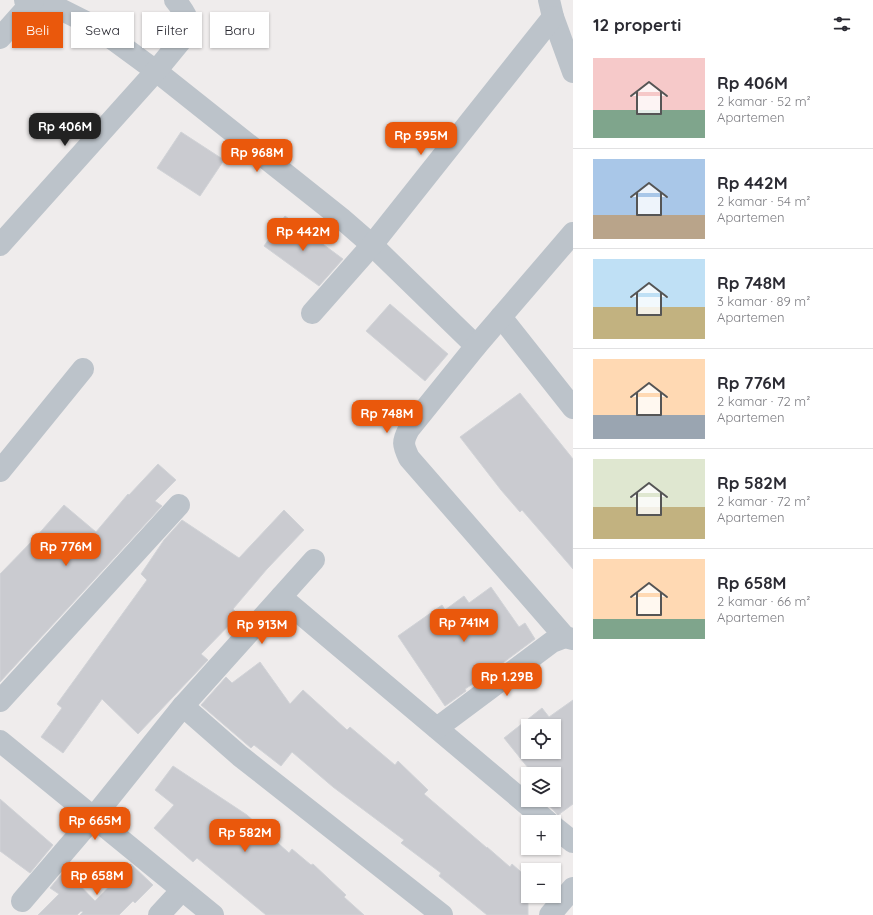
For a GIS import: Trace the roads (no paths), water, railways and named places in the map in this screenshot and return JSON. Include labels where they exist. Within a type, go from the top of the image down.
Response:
[{"type":"street","points":[[0,38],[31,0],[58,8],[96,27],[156,72],[341,218],[372,245],[476,346]]},
{"type":"street","points":[[0,245],[156,72],[188,32],[189,24],[186,16],[175,0]]},
{"type":"street","points":[[551,9],[573,72]]},
{"type":"street","points":[[312,313],[372,245],[551,9]]},
{"type":"street","points":[[438,728],[552,642],[569,638],[409,458],[404,447],[404,439],[409,429],[476,346],[573,233]]},
{"type":"street","points":[[501,317],[573,408]]},
{"type":"street","points":[[0,471],[82,369]]},
{"type":"street","points":[[0,701],[179,506]]},
{"type":"street","points":[[22,901],[93,818],[183,706],[314,560]]},
{"type":"street","points":[[281,597],[540,815]]},
{"type":"street","points":[[183,706],[240,756],[442,915]]},
{"type":"street","points":[[0,741],[213,915]]},
{"type":"street","points":[[561,833],[573,842]]},
{"type":"street","points":[[550,915],[573,888]]},
{"type":"street","points":[[159,915],[182,890]]}]
